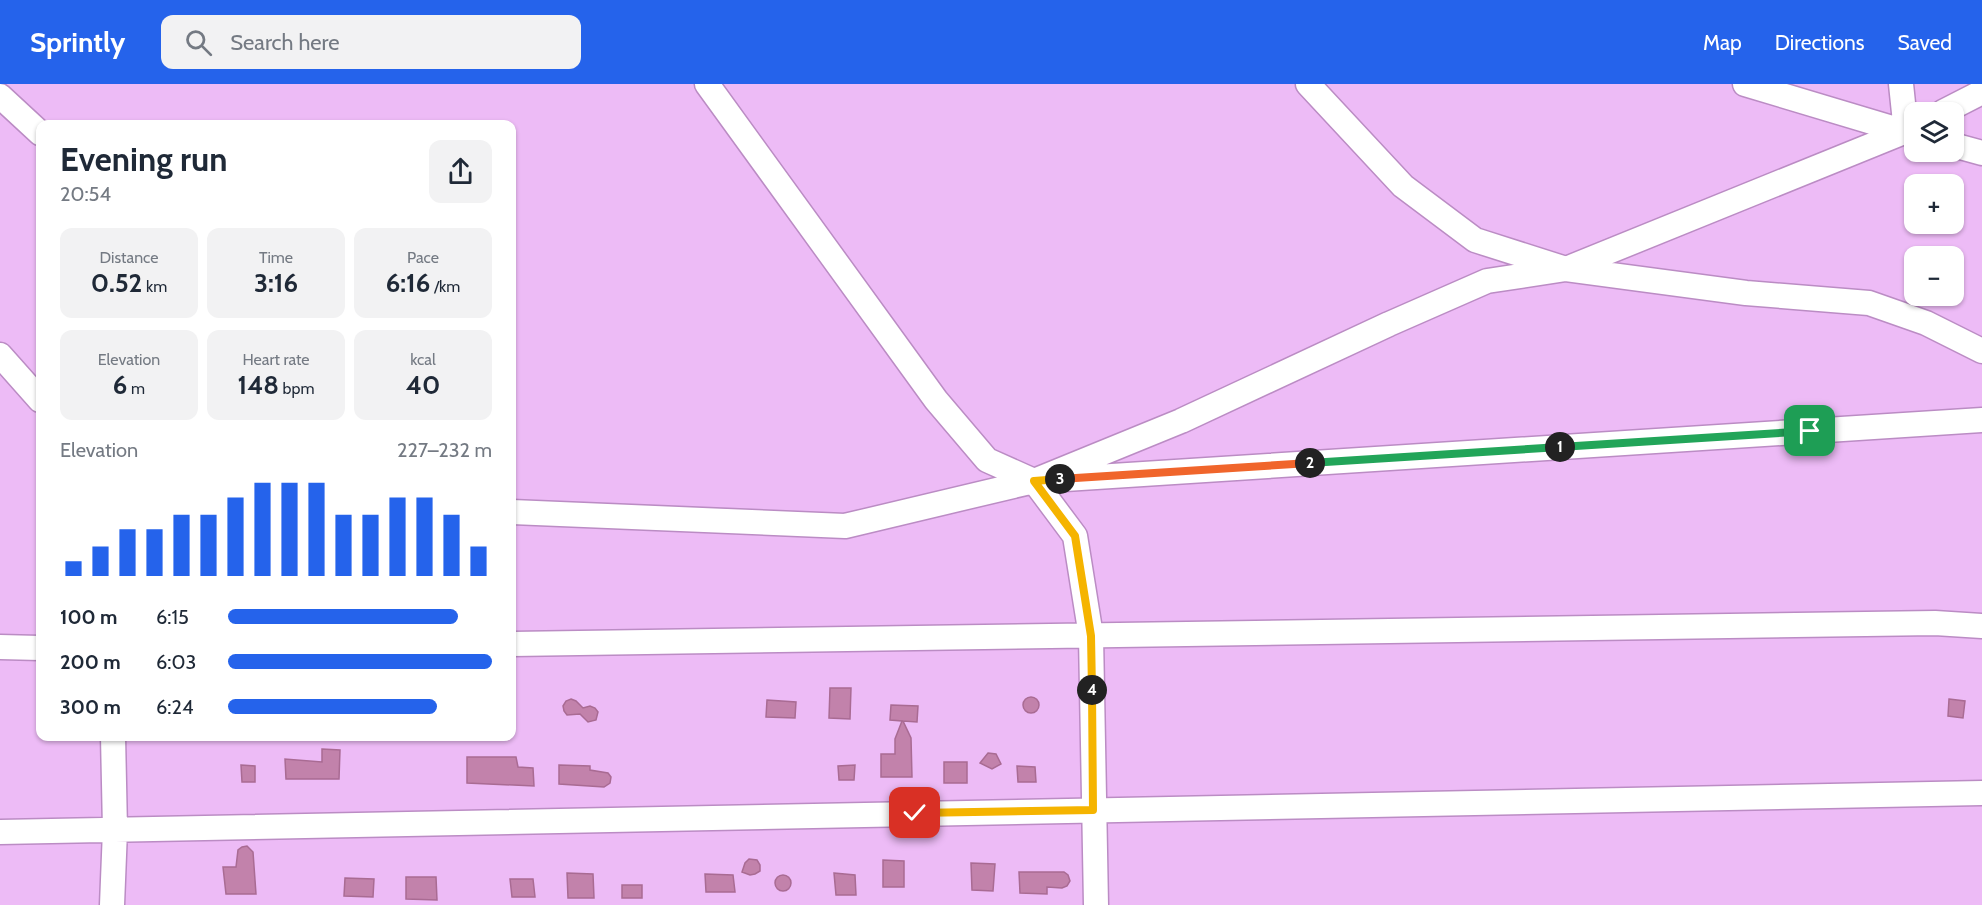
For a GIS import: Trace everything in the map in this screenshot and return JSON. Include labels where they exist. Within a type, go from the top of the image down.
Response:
[{"type":"street","points":[[707,84],[936,400],[987,460],[1034,481],[1982,420]]},
{"type":"street","points":[[1308,84],[1403,186],[1476,240],[1566,269],[1746,293],[1869,303],[1926,323],[1982,351]]},
{"type":"street","points":[[1745,84],[1904,129]]},
{"type":"street","points":[[1901,84],[1905,102]]},
{"type":"street","points":[[1962,102],[1982,92]]},
{"type":"street","points":[[0,96],[36,129]]},
{"type":"street","points":[[516,512],[845,526],[1034,481],[1181,422],[1389,324],[1487,281],[1566,269],[1904,134]]},
{"type":"street","points":[[1964,148],[1982,153]]},
{"type":"street","points":[[0,354],[34,393]]},
{"type":"street","points":[[0,376],[34,393]]},
{"type":"street","points":[[1034,481],[1075,536],[1091,636],[1096,905]]},
{"type":"street","points":[[516,645],[1935,623],[1982,626]]},
{"type":"street","points":[[0,647],[36,648]]},
{"type":"street","points":[[112,905],[115,830],[113,741]]},
{"type":"street","points":[[0,832],[1982,793]]},
{"type":"building","points":[[830,688],[851,688],[850,719],[829,718]]},
{"type":"building","points":[[1028,697],[1034,697],[1039,705],[1037,711],[1028,713],[1023,708],[1023,702]]},
{"type":"building","points":[[571,699],[583,708],[590,706],[595,708],[598,712],[596,720],[588,722],[580,714],[567,715],[563,706]]},
{"type":"building","points":[[1949,699],[1965,701],[1963,718],[1948,716]]},
{"type":"building","points":[[767,700],[796,702],[795,718],[766,717]]},
{"type":"building","points":[[891,705],[918,706],[917,722],[903,721],[911,738],[912,777],[881,777],[881,754],[895,754],[895,739],[902,721],[890,720]]},
{"type":"building","points":[[322,749],[340,750],[339,779],[286,779],[285,759],[322,762]]},
{"type":"building","points":[[988,753],[996,754],[1001,764],[992,769],[980,763]]},
{"type":"building","points":[[467,757],[516,757],[518,767],[533,768],[534,786],[467,783]]},
{"type":"building","points":[[944,762],[967,762],[967,783],[944,783]]},
{"type":"building","points":[[241,765],[255,766],[255,782],[242,782]]},
{"type":"building","points":[[559,765],[590,766],[590,770],[608,773],[611,777],[610,783],[604,787],[559,784]]},
{"type":"building","points":[[855,765],[854,780],[839,780],[838,766]]},
{"type":"building","points":[[1017,766],[1035,767],[1036,782],[1018,782]]},
{"type":"building","points":[[247,846],[253,852],[256,894],[226,894],[223,867],[236,867],[238,850]]},
{"type":"building","points":[[749,859],[757,860],[760,871],[750,875],[742,872]]},
{"type":"building","points":[[883,860],[904,861],[904,887],[883,887]]},
{"type":"building","points":[[971,863],[995,864],[993,891],[972,890]]},
{"type":"building","points":[[1019,872],[1064,872],[1070,881],[1062,888],[1047,887],[1047,894],[1020,893]]},
{"type":"building","points":[[567,873],[593,874],[594,898],[568,898]]},
{"type":"building","points":[[834,873],[855,875],[856,895],[836,895]]},
{"type":"building","points":[[705,874],[733,875],[735,892],[706,892]]},
{"type":"building","points":[[780,875],[786,875],[791,883],[789,889],[780,891],[775,886],[775,880]]},
{"type":"building","points":[[406,877],[436,877],[437,900],[406,899]]},
{"type":"building","points":[[345,878],[374,879],[373,897],[344,896]]},
{"type":"building","points":[[510,879],[533,879],[535,897],[512,897]]},
{"type":"building","points":[[622,885],[642,885],[642,898],[622,898]]},
{"type":"route","points":[[915,813],[1093,810],[1091,636],[1075,536],[1034,481],[1810,431]]}]
